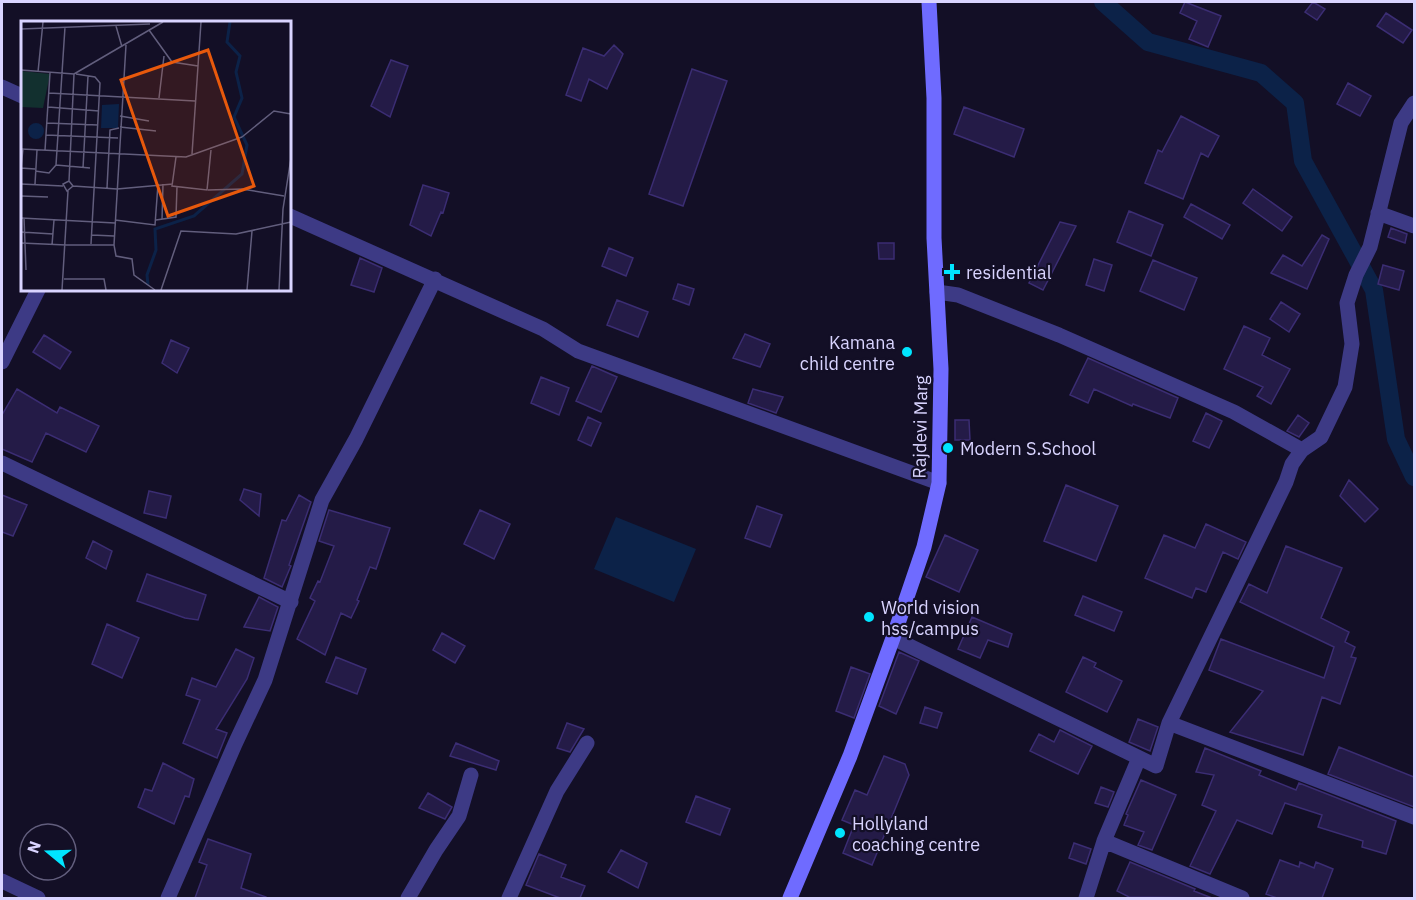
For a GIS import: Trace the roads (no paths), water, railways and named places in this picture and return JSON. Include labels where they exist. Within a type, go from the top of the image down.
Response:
[{"type":"main road","name":"Rajdevi Marg","points":[[790,898],[850,756],[893,638],[924,547],[939,483],[941,369],[934,238],[934,98],[929,2]]},
{"type":"street","points":[[2,87],[21,96]]},
{"type":"street","points":[[893,638],[1156,766],[1169,723],[1286,482],[1292,464],[1302,450],[1321,436],[1346,387],[1352,344],[1347,303],[1356,275],[1370,247],[1401,123],[1414,103]]},
{"type":"street","points":[[1378,213],[1414,226]]},
{"type":"street","points":[[291,216],[543,329],[578,351],[939,483]]},
{"type":"street","points":[[168,898],[265,680],[322,500],[356,439],[435,279]]},
{"type":"street","points":[[2,362],[38,291]]},
{"type":"street","points":[[937,292],[958,295],[1059,335],[1234,412],[1302,450]]},
{"type":"street","points":[[2,463],[291,602]]},
{"type":"street","points":[[1169,723],[1414,817]]},
{"type":"street","points":[[509,898],[557,791],[587,743]]},
{"type":"street","points":[[1091,897],[1104,841],[1138,758]]},
{"type":"street","points":[[408,898],[459,816],[471,776]]},
{"type":"street","points":[[1104,841],[1242,898]]},
{"type":"street","points":[[2,881],[38,898]]},
{"type":"water","points":[[616,517],[696,549],[674,602],[594,569]]},
{"type":"waterway","points":[[1103,2],[1148,42],[1261,73],[1295,103],[1303,161],[1374,290],[1396,439],[1414,477]]},
{"type":"place","name":"residential","points":[[952,272]]},
{"type":"place","name":"Kamana child centre","points":[[907,352]]},
{"type":"place","name":"Modern S.School","points":[[948,448]]},
{"type":"place","name":"World vision hss/campus","points":[[869,617]]},
{"type":"place","name":"Hollyland coaching centre","points":[[840,833]]}]
